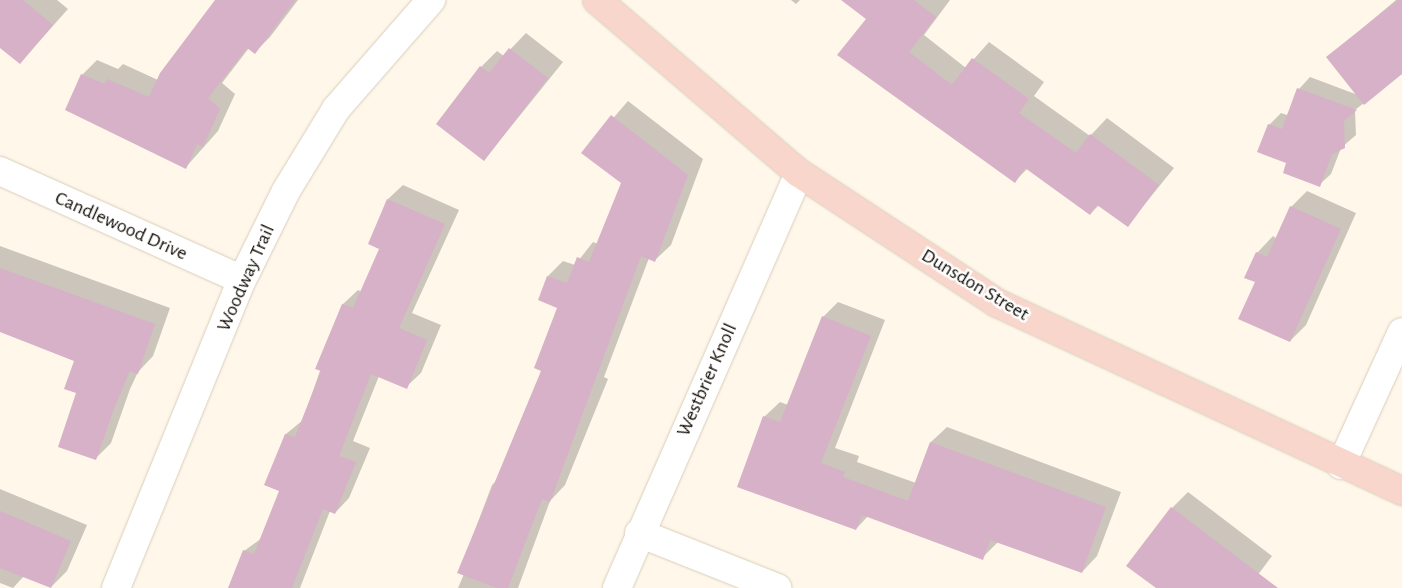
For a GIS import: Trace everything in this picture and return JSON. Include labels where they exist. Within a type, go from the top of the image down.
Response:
[{"type":"main road","name":"Dunsdon Street","points":[[597,0],[799,173],[997,303],[1341,465],[1402,491]]},
{"type":"street","name":"Woodway Trail","points":[[116,588],[242,280],[286,192],[336,109],[430,0]]},
{"type":"street","name":"Candlewood Drive","points":[[0,171],[242,280]]},
{"type":"street","name":"Westbrier Knoll","points":[[617,588],[639,533],[799,173]]},
{"type":"street","points":[[1341,465],[1402,332]]},
{"type":"street","points":[[639,533],[777,588]]},
{"type":"building","points":[[0,0],[23,0],[53,25],[20,64],[0,48]]},
{"type":"building","points":[[215,0],[295,0],[255,54],[247,48],[208,98],[220,109],[203,147],[197,144],[186,169],[65,110],[81,74],[105,84],[107,79],[149,97],[160,73]]},
{"type":"building","points":[[841,0],[914,0],[936,17],[909,52],[952,85],[972,58],[1029,99],[1019,113],[1076,153],[1090,134],[1159,185],[1128,227],[1097,205],[1090,215],[1025,168],[1015,183],[837,55],[866,19]]},
{"type":"building","points":[[1398,0],[1402,0],[1402,74],[1364,105],[1326,57]]},
{"type":"building","points":[[509,48],[548,78],[484,161],[436,124],[480,66],[489,73]]},
{"type":"building","points":[[1297,88],[1357,110],[1344,121],[1345,148],[1332,154],[1320,187],[1283,173],[1286,163],[1257,152],[1268,124],[1282,129]]},
{"type":"building","points":[[611,115],[688,175],[655,262],[641,256],[550,502],[542,499],[508,588],[497,588],[457,573],[541,371],[534,368],[557,308],[538,300],[547,276],[567,283],[577,257],[589,262],[621,183],[581,153]]},
{"type":"building","points":[[387,199],[445,224],[399,328],[427,340],[407,389],[371,374],[339,456],[356,462],[335,514],[323,509],[292,588],[228,588],[243,550],[254,554],[279,491],[264,485],[285,434],[295,437],[321,371],[315,369],[342,304],[353,308],[379,249],[368,244]]},
{"type":"building","points":[[1290,206],[1341,229],[1290,342],[1238,319],[1255,282],[1244,278],[1256,252],[1267,257]]},
{"type":"building","points":[[0,268],[155,324],[138,374],[130,371],[115,406],[96,460],[58,447],[76,393],[64,389],[74,361],[0,332]]},
{"type":"building","points":[[822,316],[871,336],[821,463],[845,472],[843,477],[908,501],[930,442],[1106,507],[1082,573],[990,540],[983,560],[862,515],[856,530],[737,487],[763,416],[780,422]]},
{"type":"building","points":[[1171,507],[1278,588],[1156,588],[1126,566]]},
{"type":"building","points":[[0,511],[71,541],[51,588],[0,568]]}]
